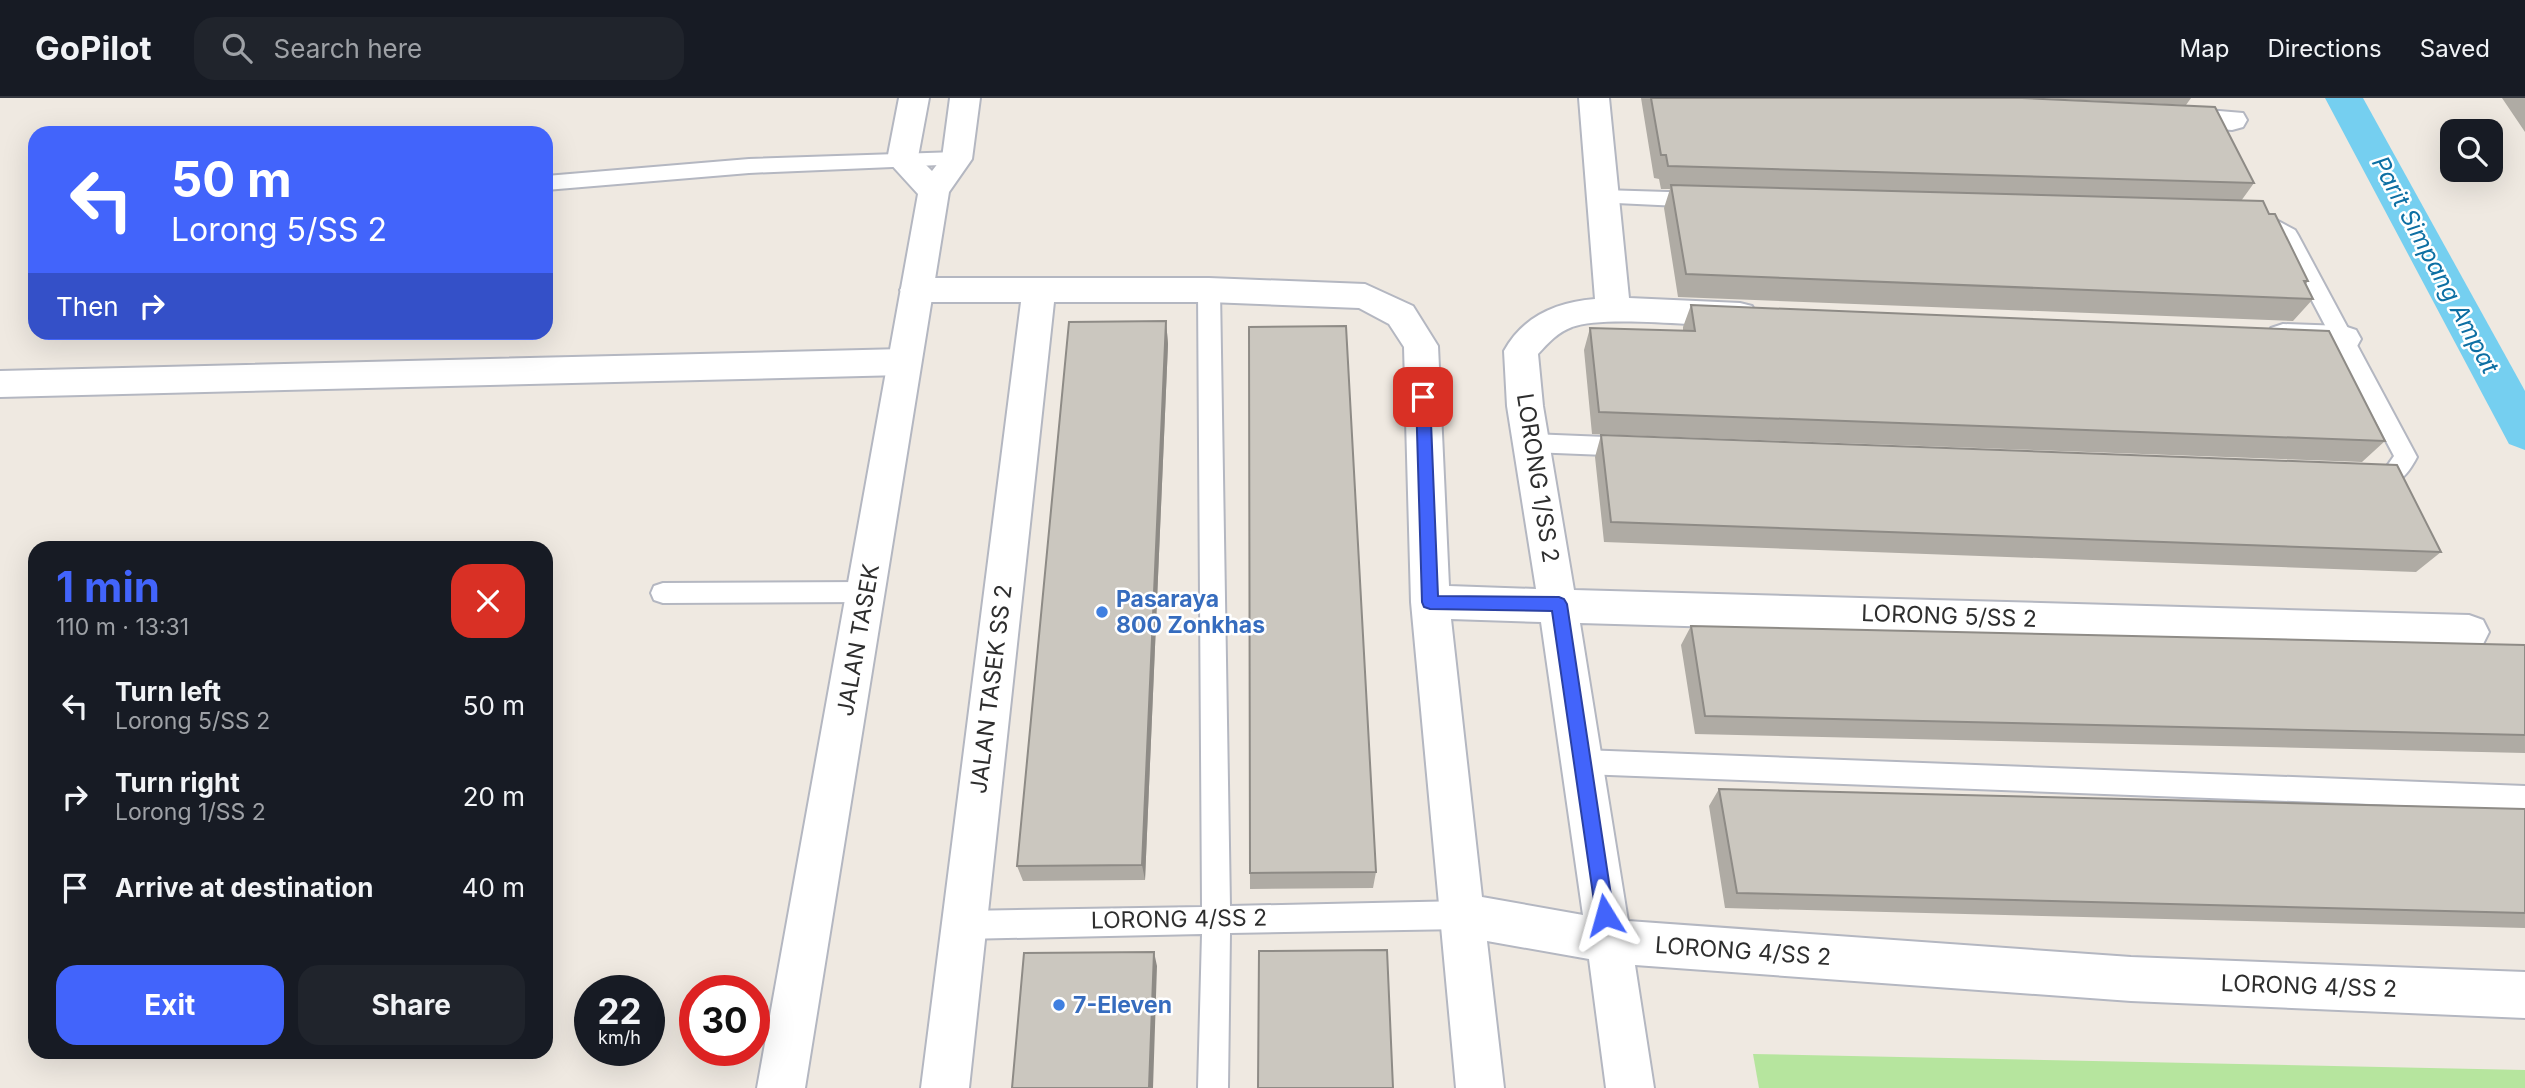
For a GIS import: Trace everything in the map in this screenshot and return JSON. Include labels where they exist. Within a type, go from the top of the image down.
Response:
[{"type":"street","points":[[914,98],[902,160],[934,191]]},
{"type":"street","name":"JALAN TASEK","points":[[780,1088],[934,191],[957,159],[965,98]]},
{"type":"street","points":[[1594,98],[1613,310]]},
{"type":"street","points":[[2148,116],[2232,120]]},
{"type":"street","points":[[917,290],[1209,290],[1365,296],[1401,314],[1421,346],[1430,602],[1480,1088]]},
{"type":"street","name":"JALAN TASEK SS 2","points":[[945,1088],[1039,290]]},
{"type":"street","name":"LORONG 1/SS 2","points":[[1630,1088],[1559,604],[1531,443],[1521,351],[1541,327],[1576,311],[1764,316]]},
{"type":"street","points":[[2247,335],[2344,339]]},
{"type":"street","points":[[0,384],[359,378],[903,362]]},
{"type":"street","name":"LORONG 5/SS 2","points":[[1430,602],[2469,632]]},
{"type":"street","name":"LORONG 4/SS 2","points":[[1464,915],[1608,941],[2131,979],[2525,995]]},
{"type":"lane","points":[[553,182],[749,166],[957,159]]},
{"type":"lane","points":[[1602,197],[1714,200]]},
{"type":"lane","points":[[2230,214],[2257,215],[2288,234],[2406,457],[2393,475],[2351,473]]},
{"type":"lane","points":[[1209,290],[1216,918],[1213,1088]]},
{"type":"lane","points":[[1531,443],[1656,448]]},
{"type":"lane","points":[[663,593],[866,592]]},
{"type":"lane","points":[[1583,762],[2525,798]]},
{"type":"lane","name":"LORONG 4/SS 2","points":[[963,925],[1464,915]]},
{"type":"green space","points":[[1753,1054],[2525,1070],[2525,1088],[1759,1088]]},
{"type":"building","points":[[1651,98],[2022,98],[2215,107],[2254,183],[1668,166],[1666,155],[1661,155]]},
{"type":"building","points":[[1671,185],[2263,201],[2269,214],[2275,214],[2308,281],[2304,281],[2313,299],[1686,274]]},
{"type":"building","points":[[1691,305],[2329,331],[2385,441],[1599,412],[1590,328],[1695,331]]},
{"type":"building","name":"Pasaraya 800 Zonkhas","points":[[1166,321],[1142,865],[1017,866],[1069,322]]},
{"type":"building","points":[[1346,326],[1376,872],[1250,873],[1249,327]]},
{"type":"building","points":[[1601,435],[2397,465],[2441,552],[1611,522]]},
{"type":"building","points":[[1691,626],[2525,645],[2525,735],[1705,716]]},
{"type":"building","points":[[1719,789],[2525,809],[2525,913],[1737,893]]},
{"type":"building","points":[[1387,950],[1393,1088],[1258,1088],[1259,951]]},
{"type":"building","points":[[1154,952],[1149,1088],[1012,1088],[1024,953]]},
{"type":"waterway","name":"Parit Simpang Ampat","points":[[2344,98],[2525,432]]},
{"type":"place","name":"Pasaraya 800 Zonkhas","points":[[1102,612]]},
{"type":"place","name":"7-Eleven","points":[[1059,1005]]},
{"type":"route","points":[[1423,397],[1430,602],[1559,604],[1605,915]]}]
